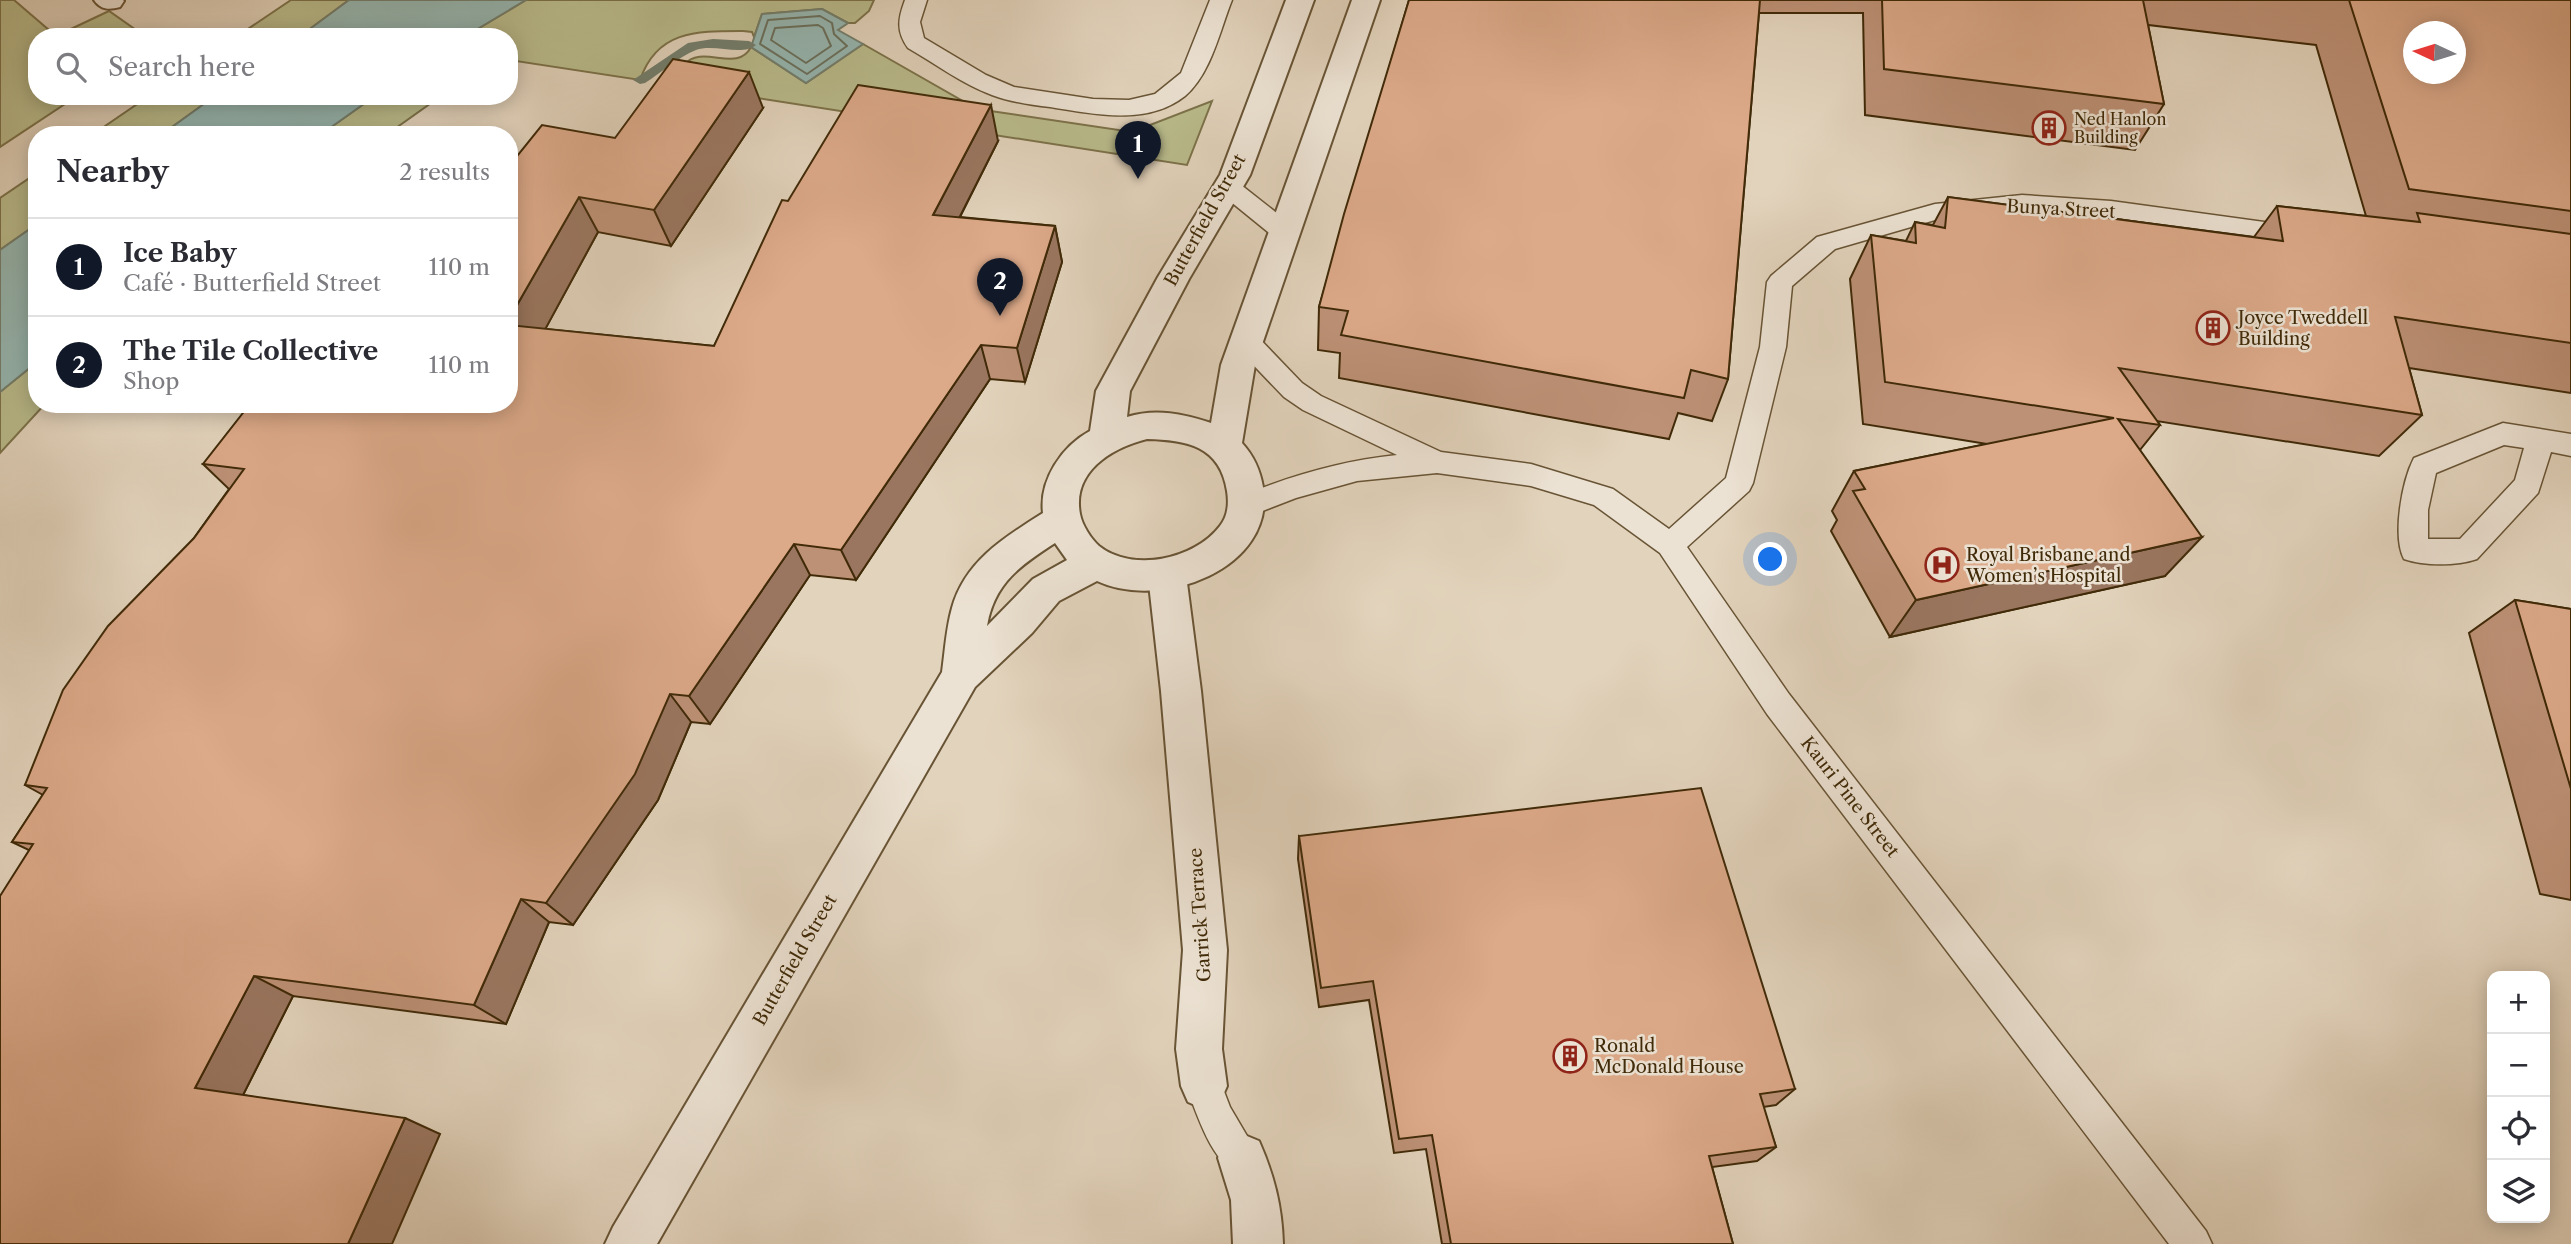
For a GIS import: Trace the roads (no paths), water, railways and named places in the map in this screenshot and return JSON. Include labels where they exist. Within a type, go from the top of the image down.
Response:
[{"type":"street","name":"Butterfield Street","points":[[1107,436],[1113,391],[1123,368],[1228,187],[1242,158],[1300,0]]},
{"type":"street","points":[[1224,446],[1231,421],[1233,385],[1246,341],[1366,0]]},
{"type":"street","points":[[1147,425],[1168,425],[1189,429],[1224,446],[1239,464],[1247,484],[1247,506],[1242,525],[1230,543],[1212,558],[1191,569],[1167,575],[1130,575],[1096,563],[1080,551],[1068,536],[1062,519],[1062,487],[1078,458],[1107,436],[1147,425]]},
{"type":"street","name":"Butterfield Street","points":[[961,675],[972,604],[984,582],[1014,554],[1062,519]]},
{"type":"street","name":"Butterfield Street","points":[[630,1244],[961,675],[1018,621],[1046,590],[1096,563]]},
{"type":"street","name":"Garrick Terrace","points":[[1167,575],[1181,691],[1205,950],[1199,1049],[1204,1086]]},
{"type":"street","name":"Garrick Terrace","points":[[1242,1158],[1254,1185],[1258,1244]]},
{"type":"lane","points":[[916,0],[908,23],[911,37],[916,43],[987,84],[1013,94],[1120,109],[1160,101],[1184,86],[1191,76],[1221,0]]},
{"type":"lane","points":[[1228,187],[1283,231]]},
{"type":"lane","name":"Bunya Street","points":[[1670,545],[1739,483],[1773,347],[1780,282],[1826,243],[1936,212],[2022,203],[2111,209],[2321,239]]},
{"type":"lane","points":[[1246,341],[1293,390],[1312,404],[1437,462]]},
{"type":"lane","points":[[2540,441],[2528,485],[2467,551],[2413,551],[2414,510],[2424,467],[2503,434],[2571,444]]},
{"type":"lane","points":[[1247,506],[1290,488],[1357,470],[1437,462]]},
{"type":"lane","name":"Kauri Pine Street","points":[[1437,462],[1531,475],[1603,496],[1670,545],[1778,705],[2193,1244]]},
{"type":"lane","name":"Garrick Terrace","points":[[1204,1086],[1217,1119],[1242,1158]]},
{"type":"water","points":[[349,0],[526,0],[479,28],[311,28]]},
{"type":"water","points":[[822,9],[848,23],[838,30],[863,44],[806,83],[751,47],[762,14]]},
{"type":"water","points":[[203,105],[362,105],[333,126],[173,126]]},
{"type":"water","points":[[28,230],[28,369],[0,392],[0,250]]},
{"type":"waterway","points":[[640,80],[693,46],[713,43],[749,45]]},
{"type":"place","name":"Ned Hanlon Building","points":[[2049,128]]},
{"type":"place","name":"Ice Baby","points":[[1138,179]]},
{"type":"place","name":"The Tile Collective","points":[[1000,316]]},
{"type":"place","name":"Joyce Tweddell Building","points":[[2213,328]]},
{"type":"place","name":"Royal Brisbane and Women’s Hospital","points":[[1942,565]]},
{"type":"place","name":"Ronald McDonald House","points":[[1570,1056]]}]
